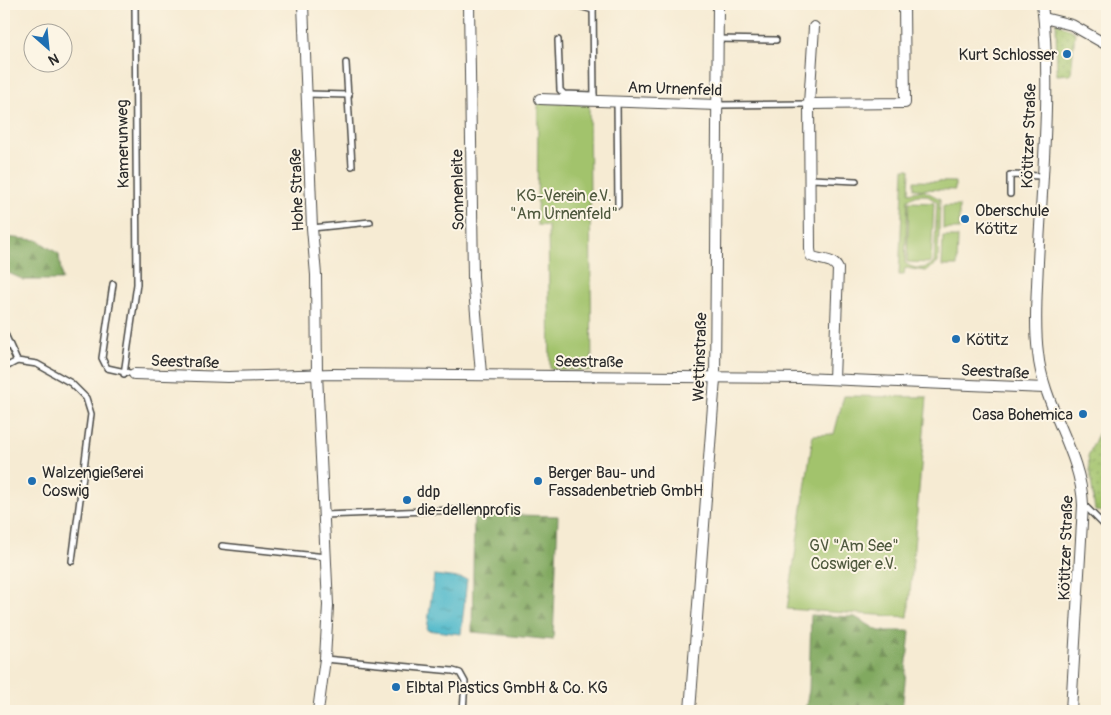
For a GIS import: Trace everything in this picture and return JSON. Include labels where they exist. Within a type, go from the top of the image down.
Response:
[{"type":"street","name":"Hohe Straße","points":[[303,4],[312,228],[316,275],[317,374],[328,631],[318,711]]},
{"type":"street","name":"Sonnenleite","points":[[468,4],[473,277],[481,374]]},
{"type":"street","name":"Wettinstraße","points":[[690,711],[715,379],[718,4]]},
{"type":"street","points":[[809,104],[906,103],[904,4]]},
{"type":"street","name":"Kötitzer Straße","points":[[1042,4],[1046,81],[1037,351],[1044,388],[1079,472],[1083,505],[1070,711]]},
{"type":"street","points":[[1044,18],[1072,24],[1107,45]]},
{"type":"street","points":[[814,27],[809,104],[812,256],[831,260],[838,269],[834,379]]},
{"type":"street","name":"Am Urnenfeld","points":[[540,99],[594,98],[617,101],[718,105]]},
{"type":"street","name":"Seestraße","points":[[129,374],[228,378],[317,374],[481,374],[715,379],[834,379],[1044,388]]},
{"type":"lane","name":"Kamerunweg","points":[[129,374],[137,284],[135,4]]},
{"type":"lane","points":[[572,4],[593,10]]},
{"type":"lane","points":[[558,40],[560,90],[564,94],[594,98],[593,4]]},
{"type":"lane","points":[[718,39],[776,40]]},
{"type":"lane","points":[[346,63],[352,166]]},
{"type":"lane","points":[[307,94],[349,96]]},
{"type":"lane","points":[[617,101],[618,205]]},
{"type":"lane","name":"Am Urnenfeld","points":[[718,105],[809,104]]},
{"type":"lane","points":[[1010,194],[1010,175],[1042,176]]},
{"type":"lane","points":[[811,179],[856,181]]},
{"type":"lane","points":[[312,228],[370,222]]},
{"type":"lane","points":[[113,284],[102,358],[106,368],[129,374]]},
{"type":"lane","points":[[4,332],[17,361]]},
{"type":"lane","points":[[4,368],[17,361],[37,364],[71,383],[86,398],[91,414],[72,561]]},
{"type":"lane","points":[[1083,505],[1107,528]]},
{"type":"lane","points":[[324,515],[480,509]]},
{"type":"lane","points":[[222,546],[326,558]]},
{"type":"lane","points":[[325,659],[460,673],[465,682],[463,711]]},
{"type":"green space","points":[[1056,22],[1075,32],[1071,74],[1057,75]]},
{"type":"green space","name":"KG-Verein e.V. \"Am Urnenfeld\"","points":[[538,103],[589,104],[592,371],[550,369],[548,226],[537,225]]},
{"type":"green space","points":[[904,169],[910,169],[909,193],[923,190],[940,199],[938,263],[926,271],[905,268],[904,275],[899,275]],"holes":[[[918,195],[926,195],[937,202],[934,263],[927,267],[916,268],[905,263],[908,199]]]},
{"type":"green space","points":[[914,181],[955,182],[955,190],[914,189]]},
{"type":"green space","points":[[909,202],[934,203],[931,263],[907,262]]},
{"type":"green space","points":[[943,206],[959,206],[959,229],[943,229]]},
{"type":"green space","points":[[4,237],[37,240],[59,254],[62,280],[24,280],[4,271]]},
{"type":"green space","points":[[943,237],[958,237],[957,266],[942,266]]},
{"type":"green space","name":"GV \"Am See\" Coswiger e.V.","points":[[844,396],[927,397],[908,617],[787,609],[813,435],[834,434]]},
{"type":"green space","points":[[1107,414],[1107,512],[1095,511],[1088,456]]},
{"type":"green space","points":[[474,514],[558,516],[553,640],[472,632]]},
{"type":"green space","points":[[811,615],[855,617],[879,631],[910,631],[902,711],[805,711],[809,690]]},
{"type":"water","points":[[434,575],[467,579],[461,634],[427,630]]},
{"type":"place","name":"Kurt Schlosser","points":[[1067,54]]},
{"type":"place","name":"Oberschule Kötitz","points":[[965,219]]},
{"type":"place","name":"Kötitz","points":[[956,339]]},
{"type":"place","name":"Casa Bohemica","points":[[1083,414]]},
{"type":"place","name":"Walzengießerei Coswig","points":[[32,481]]},
{"type":"place","name":"Berger Bau- und Fassadenbetrieb GmbH","points":[[538,481]]},
{"type":"place","name":"ddp die-dellenprofis","points":[[407,500]]},
{"type":"place","name":"Elbtal Plastics GmbH & Co. KG","points":[[396,687]]}]
